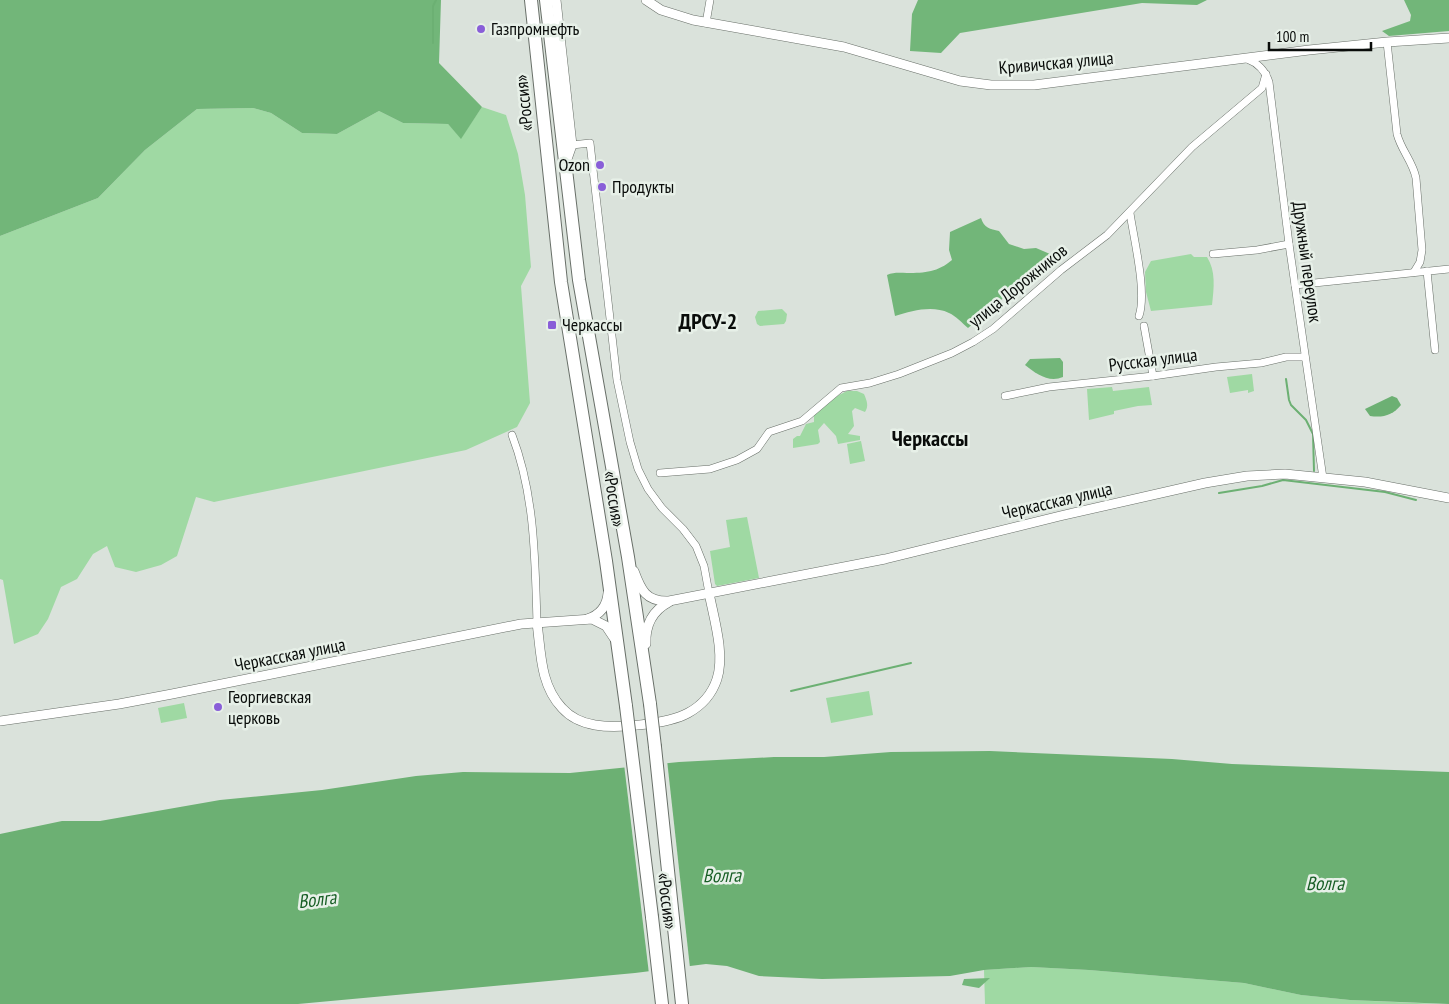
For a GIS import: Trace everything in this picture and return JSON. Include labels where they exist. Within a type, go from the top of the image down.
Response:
[{"type":"highway","name":"«Россия»","points":[[531,0],[562,290],[606,561],[626,706],[662,1004]]},
{"type":"highway","name":"«Россия»","points":[[546,0],[579,280],[628,557],[648,686],[682,1004]]},
{"type":"street","points":[[556,0],[572,145],[566,162]]},
{"type":"street","name":"Кривичская улица","points":[[646,0],[672,14],[706,23],[844,48],[960,81],[990,85],[1034,85],[1387,42],[1449,38]]},
{"type":"street","points":[[706,23],[710,0]]},
{"type":"street","points":[[1387,42],[1397,134],[1400,145],[1415,169],[1422,255],[1414,272]]},
{"type":"street","points":[[1247,59],[1257,64],[1266,74]]},
{"type":"street","name":"улица Дорожников","points":[[660,473],[710,469],[737,460],[757,448],[769,432],[802,421],[841,388],[870,383],[899,374],[952,353],[993,329],[1061,270],[1107,235],[1192,147],[1262,88],[1266,74]]},
{"type":"street","name":"Дружный переулок","points":[[1266,74],[1270,86],[1289,244],[1323,478]]},
{"type":"street","points":[[512,436],[520,458],[531,508],[537,622],[546,683],[553,697],[568,714],[581,721],[596,725],[619,726],[654,723],[676,718],[693,710],[706,698],[715,683],[719,671],[720,658],[704,566],[696,546],[683,529],[657,502],[644,483],[638,469],[630,442],[617,380],[590,143],[572,145]]},
{"type":"street","points":[[1130,213],[1141,289],[1142,307],[1139,316]]},
{"type":"street","points":[[1213,254],[1257,250],[1289,244]]},
{"type":"street","points":[[1295,285],[1449,269]]},
{"type":"street","points":[[1427,271],[1436,350]]},
{"type":"street","points":[[1144,326],[1153,376]]},
{"type":"street","name":"Русская улица","points":[[1005,396],[1049,387],[1261,363],[1286,357],[1305,357]]},
{"type":"street","name":"Черкасская улица","points":[[628,557],[642,592],[656,600],[666,601],[885,559],[1205,483],[1263,475],[1285,474],[1365,482],[1449,498]]},
{"type":"street","points":[[586,619],[598,614],[606,604],[608,594],[606,561]]},
{"type":"street","name":"Черкасская улица","points":[[648,686],[646,639],[648,625],[658,609],[674,600]]},
{"type":"street","name":"Черкасская улица","points":[[0,721],[158,697],[521,624],[586,619],[600,622],[611,632],[623,688]]},
{"type":"shaded area","points":[[0,0],[441,0],[439,63],[482,107],[461,139],[448,124],[403,123],[379,111],[337,134],[302,133],[271,113],[253,108],[197,109],[145,150],[98,198],[0,236]]},
{"type":"shaded area","points":[[918,0],[1207,0],[1197,5],[1142,3],[960,33],[941,53],[910,51],[912,14]]},
{"type":"shaded area","points":[[1404,0],[1449,0],[1449,31],[1389,36],[1382,31],[1410,21],[1411,15]]},
{"type":"shaded area","points":[[482,107],[506,115],[518,154],[525,195],[531,267],[521,286],[530,403],[517,427],[466,450],[214,502],[196,497],[177,556],[161,565],[136,572],[115,567],[107,546],[93,554],[77,579],[61,587],[48,619],[38,634],[14,644],[3,580],[0,579],[0,236],[98,198],[145,150],[197,109],[253,108],[271,113],[302,133],[337,134],[379,111],[403,123],[448,124],[461,138]]},
{"type":"shaded area","points":[[981,218],[990,229],[999,231],[1009,244],[1024,249],[1036,248],[1050,254],[1051,262],[1021,283],[968,328],[952,314],[936,309],[915,311],[895,316],[887,275],[925,272],[947,264],[952,260],[949,250],[950,232]]},
{"type":"shaded area","points":[[1191,254],[1194,257],[1207,257],[1210,262],[1214,280],[1212,305],[1151,311],[1146,292],[1145,272],[1151,261]]},
{"type":"shaded area","points":[[782,309],[787,314],[784,324],[760,326],[757,324],[755,317],[758,311]]},
{"type":"shaded area","points":[[1060,358],[1063,362],[1063,377],[1058,379],[1043,377],[1025,365],[1030,359]]},
{"type":"shaded area","points":[[1252,374],[1254,391],[1230,393],[1227,377]]},
{"type":"shaded area","points":[[1112,387],[1113,391],[1149,387],[1152,405],[1114,411],[1114,414],[1089,420],[1087,389]]},
{"type":"shaded area","points":[[847,391],[857,391],[864,394],[867,401],[865,412],[855,408],[852,411],[854,426],[848,434],[860,436],[860,440],[838,444],[836,436],[824,423],[818,430],[820,442],[818,444],[793,448],[793,439],[800,436],[806,424],[814,422],[814,414],[837,396]]},
{"type":"shaded area","points":[[861,441],[865,461],[850,464],[847,444]]},
{"type":"shaded area","points":[[747,517],[759,578],[717,586],[715,584],[710,551],[730,547],[726,520]]},
{"type":"shaded area","points":[[869,691],[873,715],[831,723],[826,698]]},
{"type":"shaded area","points":[[184,703],[187,718],[161,723],[158,708]]},
{"type":"shaded area","points":[[1031,967],[1244,983],[1301,995],[1350,1000],[1439,1004],[985,1004],[984,970]]},
{"type":"shaded area","points":[[990,978],[979,988],[962,985],[964,979]]},
{"type":"water","points":[[1392,396],[1397,398],[1401,405],[1391,413],[1379,417],[1370,416],[1365,409]]},
{"type":"water","name":"Волга","points":[[990,751],[1172,759],[1232,764],[1449,772],[1449,1004],[1350,1000],[1301,995],[1244,983],[1089,970],[1031,967],[984,970],[950,976],[822,979],[759,976],[727,966],[706,964],[635,973],[298,1004],[0,1004],[0,834],[62,821],[100,821],[220,800],[322,790],[416,776],[463,772],[570,773],[679,762],[774,757],[824,757],[891,752]]},
{"type":"pier","points":[[667,760],[690,968],[649,974],[624,764]]},
{"type":"waterway","points":[[433,43],[433,6],[436,0]]},
{"type":"waterway","points":[[1286,379],[1291,405],[1306,420],[1313,434],[1314,471]]},
{"type":"waterway","points":[[1219,493],[1262,486],[1283,480],[1385,492],[1416,500]]},
{"type":"waterway","points":[[791,691],[911,663]]},
{"type":"place","name":"Газпромнефть","points":[[481,29]]},
{"type":"place","name":"Ozon","points":[[600,165]]},
{"type":"place","name":"Продукты","points":[[602,187]]},
{"type":"place","name":"Черкассы","points":[[552,325]]},
{"type":"place","name":"Георгиевская церковь","points":[[218,707]]},
{"type":"district","name":"ДРСУ-2","points":[[708,321]]},
{"type":"district","name":"Черкассы","points":[[930,438]]}]
